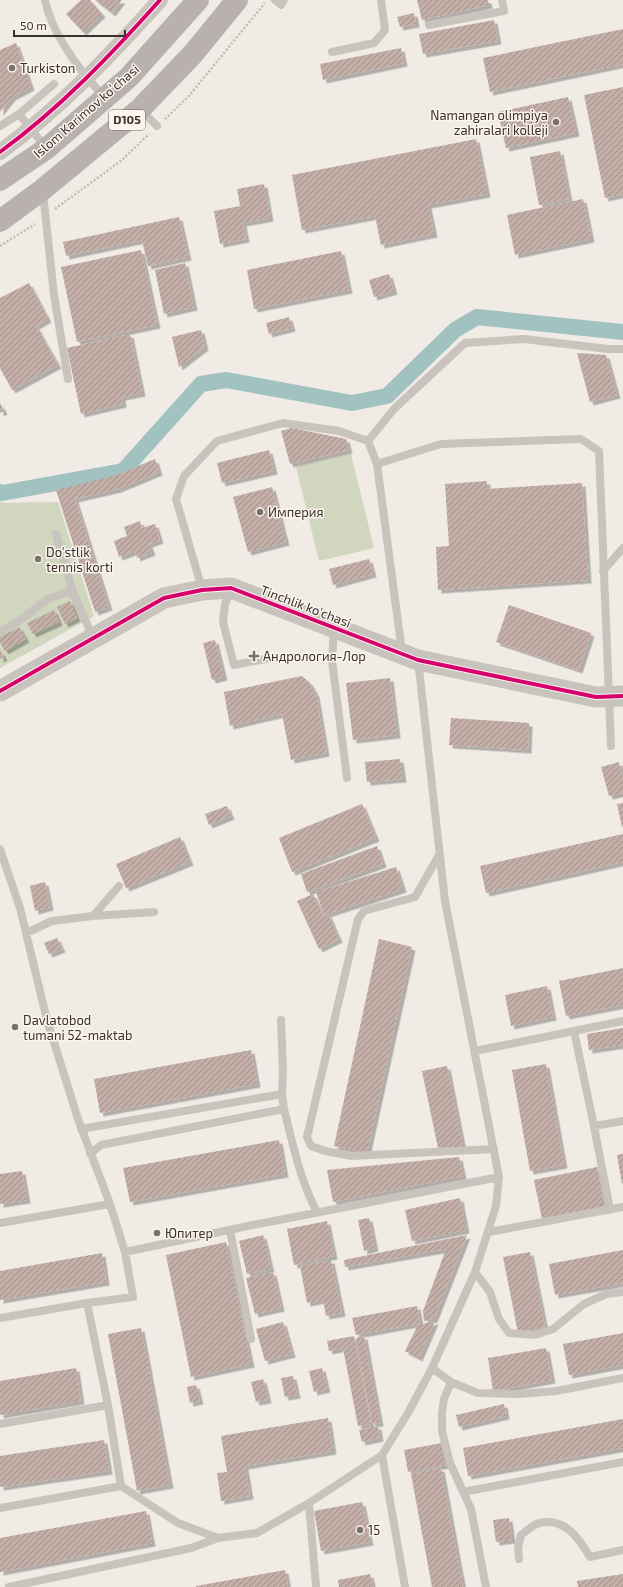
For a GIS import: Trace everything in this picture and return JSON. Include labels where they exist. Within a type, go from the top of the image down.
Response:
[{"type":"main road","name":"Islom Karimov koʻchasi","points":[[0,180],[46,149],[129,77],[198,0]]},
{"type":"main road","name":"D105","points":[[0,221],[42,190],[140,109],[192,55],[237,0]]},
{"type":"street","points":[[0,152],[31,129],[86,78],[160,0]]},
{"type":"street","name":"Tinchlik ko'chasi","points":[[0,691],[164,598],[202,590],[231,588],[410,656],[596,697],[616,697]]},
{"type":"lane","points":[[45,0],[54,27],[86,78],[105,98]]},
{"type":"lane","points":[[275,0],[281,4],[284,0]]},
{"type":"lane","points":[[332,52],[374,43],[385,30],[381,0]]},
{"type":"lane","points":[[429,25],[504,11],[502,0]]},
{"type":"lane","points":[[0,126],[19,114],[54,84]]},
{"type":"lane","points":[[140,109],[157,126]]},
{"type":"lane","points":[[19,114],[46,149]]},
{"type":"lane","points":[[42,190],[54,296],[68,379]]},
{"type":"lane","points":[[368,441],[394,409],[465,343],[524,339],[608,349],[623,349]]},
{"type":"lane","points":[[9,1587],[190,1548],[218,1538],[257,1533],[308,1503],[382,1455],[408,1413],[432,1368],[475,1272],[496,1206],[499,1177],[445,901],[410,656],[377,464],[368,441],[339,431],[283,423],[217,441],[184,476],[176,499],[202,590]]},
{"type":"lane","points":[[377,464],[441,444],[581,439],[599,451],[604,571],[616,697],[611,746]]},
{"type":"lane","points":[[56,534],[74,595],[94,638]]},
{"type":"lane","points":[[604,571],[623,548]]},
{"type":"lane","points":[[231,588],[225,604],[224,622],[234,665],[270,658]]},
{"type":"lane","points":[[0,632],[16,623],[48,600],[66,592],[74,595]]},
{"type":"lane","points":[[334,627],[332,661],[347,778]]},
{"type":"lane","points":[[0,849],[20,908],[47,1020],[81,1129],[110,1204],[125,1252],[133,1297],[87,1303],[0,1318]]},
{"type":"lane","points":[[439,855],[415,897],[364,911],[358,919],[307,1137],[311,1146],[325,1151],[352,1156],[494,1149]]},
{"type":"lane","points":[[93,916],[120,886]]},
{"type":"lane","points":[[26,933],[52,921],[93,916],[154,912]]},
{"type":"lane","points":[[281,1020],[283,1072],[282,1094],[284,1109],[298,1168],[309,1197],[317,1212]]},
{"type":"lane","points":[[475,1051],[623,1021]]},
{"type":"lane","points":[[574,1031],[610,1210]]},
{"type":"lane","points":[[81,1129],[282,1094]]},
{"type":"lane","points":[[90,1154],[101,1145],[284,1109]]},
{"type":"lane","points":[[594,1126],[623,1121]]},
{"type":"lane","points":[[125,1252],[317,1212],[499,1177]]},
{"type":"lane","points":[[0,1222],[110,1204]]},
{"type":"lane","points":[[488,1232],[623,1207]]},
{"type":"lane","points":[[230,1230],[251,1339]]},
{"type":"lane","points":[[475,1272],[490,1292],[499,1319],[508,1333],[535,1335],[553,1329],[584,1304],[606,1294],[623,1292]]},
{"type":"lane","points":[[87,1303],[108,1405],[121,1486]]},
{"type":"lane","points":[[432,1368],[451,1382],[478,1393],[519,1394],[556,1391],[623,1378]]},
{"type":"lane","points":[[451,1382],[443,1406],[442,1431],[450,1463],[471,1509],[486,1587]]},
{"type":"lane","points":[[0,1424],[108,1405]]},
{"type":"lane","points":[[382,1455],[404,1587]]},
{"type":"lane","points":[[463,1492],[623,1462]]},
{"type":"lane","points":[[0,1508],[121,1486],[178,1523],[218,1538]]},
{"type":"lane","points":[[308,1503],[316,1587]]},
{"type":"lane","points":[[519,1559],[518,1548],[521,1535],[538,1523],[553,1522],[567,1528],[581,1541],[590,1557],[623,1550]]},
{"type":"green space","points":[[351,454],[374,548],[319,561],[296,467]]},
{"type":"green space","name":"Do'stlik tennis korti","points":[[0,501],[3,503],[58,502],[94,616],[0,668]]},
{"type":"building","points":[[81,0],[90,0],[102,14],[83,32],[66,14]]},
{"type":"building","points":[[95,0],[122,0],[112,13]]},
{"type":"building","points":[[417,0],[488,0],[489,5],[422,20]]},
{"type":"building","points":[[414,13],[416,24],[400,27],[397,17]]},
{"type":"building","points":[[494,20],[498,41],[423,54],[419,34]]},
{"type":"building","points":[[623,29],[623,64],[490,92],[483,58]]},
{"type":"building","name":"Turkiston","points":[[16,43],[31,87],[12,97],[0,112],[0,50]]},
{"type":"building","points":[[401,48],[404,63],[323,80],[320,64]]},
{"type":"building","points":[[623,87],[623,194],[605,198],[584,95]]},
{"type":"building","points":[[568,97],[576,133],[506,148],[498,112]]},
{"type":"building","points":[[476,139],[487,194],[428,205],[434,234],[381,245],[375,216],[302,230],[292,175]]},
{"type":"building","points":[[560,151],[569,199],[539,205],[530,157]]},
{"type":"building","points":[[264,184],[270,218],[243,223],[246,239],[220,244],[214,211],[240,206],[237,189]]},
{"type":"building","points":[[583,199],[591,239],[515,255],[507,215]]},
{"type":"building","points":[[179,217],[188,257],[148,266],[142,240],[66,256],[63,242]]},
{"type":"building","points":[[141,250],[157,325],[77,342],[61,267]]},
{"type":"building","points":[[341,251],[349,290],[254,309],[247,270]]},
{"type":"building","points":[[185,263],[194,307],[164,314],[155,270]]},
{"type":"building","points":[[389,274],[394,291],[374,297],[369,280]]},
{"type":"building","points":[[29,283],[48,319],[36,326],[58,365],[12,390],[0,368],[0,298]]},
{"type":"building","points":[[289,317],[292,328],[269,334],[266,323]]},
{"type":"building","points":[[201,330],[205,347],[179,367],[172,337]]},
{"type":"building","points":[[130,334],[142,393],[122,397],[123,404],[81,414],[67,348]]},
{"type":"building","points":[[577,353],[606,355],[617,395],[590,402]]},
{"type":"building","points":[[0,403],[4,411],[0,413]]},
{"type":"building","points":[[292,428],[346,439],[349,450],[290,464],[281,431]]},
{"type":"building","points":[[269,450],[274,471],[222,483],[217,463]]},
{"type":"building","points":[[155,459],[159,472],[118,489],[75,499],[109,607],[95,612],[56,490],[117,475]]},
{"type":"building","points":[[487,481],[487,489],[582,483],[588,580],[438,590],[436,547],[449,546],[445,484]]},
{"type":"building","points":[[272,487],[286,542],[248,552],[233,497]]},
{"type":"building","points":[[140,521],[142,528],[155,524],[160,540],[149,544],[152,552],[137,558],[135,551],[119,557],[114,541],[127,536],[124,527]]},
{"type":"building","points":[[369,559],[373,574],[333,585],[329,569]]},
{"type":"building","points":[[70,601],[77,618],[65,624],[57,607]]},
{"type":"building","points":[[509,605],[591,633],[579,670],[496,642]]},
{"type":"building","points":[[54,610],[59,622],[33,634],[27,623]]},
{"type":"building","points":[[19,627],[26,639],[5,651],[0,642],[0,637]]},
{"type":"building","points":[[215,640],[224,677],[212,680],[203,643]]},
{"type":"building","points":[[0,650],[4,657],[0,659]]},
{"type":"building","points":[[302,676],[310,683],[316,694],[326,753],[291,760],[282,714],[230,726],[224,692]]},
{"type":"building","points":[[390,678],[397,735],[353,740],[346,683]]},
{"type":"building","points":[[451,718],[529,723],[528,750],[449,745]]},
{"type":"building","points":[[400,759],[403,779],[367,782],[365,762]]},
{"type":"building","points":[[619,762],[623,780],[623,793],[609,796],[601,767]]},
{"type":"building","points":[[623,803],[623,826],[622,827],[617,804]]},
{"type":"building","points":[[362,804],[376,838],[292,872],[279,838]]},
{"type":"building","points":[[227,806],[231,816],[209,825],[205,814]]},
{"type":"building","points":[[623,834],[623,862],[486,893],[480,866]]},
{"type":"building","points":[[180,837],[190,862],[126,888],[116,864]]},
{"type":"building","points":[[377,846],[383,864],[307,892],[301,874]]},
{"type":"building","points":[[396,867],[403,889],[324,915],[316,892]]},
{"type":"building","points":[[45,882],[50,907],[35,911],[30,886]]},
{"type":"building","points":[[313,894],[323,916],[328,914],[339,939],[319,949],[297,901]]},
{"type":"building","points":[[57,938],[62,949],[49,954],[44,943]]},
{"type":"building","points":[[379,939],[412,947],[367,1153],[334,1146]]},
{"type":"building","points":[[623,968],[623,1005],[566,1016],[559,981]]},
{"type":"building","points":[[547,986],[553,1017],[511,1026],[505,995]]},
{"type":"building","points":[[623,1028],[623,1045],[589,1050],[587,1034]]},
{"type":"building","points":[[251,1050],[257,1084],[100,1113],[94,1079]]},
{"type":"building","points":[[546,1064],[564,1165],[530,1171],[512,1070]]},
{"type":"building","points":[[447,1066],[463,1147],[438,1148],[422,1071]]},
{"type":"building","points":[[279,1140],[285,1174],[130,1202],[123,1168]]},
{"type":"building","points":[[623,1154],[623,1183],[622,1184],[617,1155]]},
{"type":"building","points":[[459,1157],[463,1176],[333,1202],[327,1170]]},
{"type":"building","points":[[597,1167],[605,1206],[542,1219],[534,1180]]},
{"type":"building","points":[[22,1171],[27,1200],[0,1204],[0,1174]]},
{"type":"building","points":[[460,1198],[466,1230],[412,1241],[405,1210]]},
{"type":"building","points":[[369,1218],[375,1248],[364,1251],[358,1220]]},
{"type":"building","points":[[327,1221],[334,1256],[294,1265],[287,1229]]},
{"type":"building","points":[[263,1235],[271,1269],[247,1274],[239,1241]]},
{"type":"building","points":[[467,1235],[434,1319],[424,1321],[423,1311],[446,1249],[345,1267],[344,1260]]},
{"type":"building","points":[[226,1242],[251,1364],[191,1377],[166,1255]]},
{"type":"building","points":[[623,1250],[623,1283],[555,1295],[549,1264]]},
{"type":"building","points":[[530,1252],[545,1327],[518,1333],[503,1257]]},
{"type":"building","points":[[102,1253],[106,1282],[0,1300],[0,1271]]},
{"type":"building","points":[[331,1260],[342,1313],[326,1316],[323,1300],[307,1303],[300,1266]]},
{"type":"building","points":[[273,1272],[281,1308],[255,1314],[246,1278]]},
{"type":"building","points":[[417,1306],[420,1323],[356,1335],[352,1318]]},
{"type":"building","points":[[435,1321],[419,1358],[405,1351],[418,1325]]},
{"type":"building","points":[[283,1322],[292,1354],[265,1361],[256,1329]]},
{"type":"building","points":[[141,1328],[170,1485],[137,1491],[108,1334]]},
{"type":"building","points":[[623,1333],[623,1365],[569,1375],[563,1344]]},
{"type":"building","points":[[354,1336],[371,1424],[358,1426],[343,1348],[329,1351],[327,1341]]},
{"type":"building","points":[[364,1336],[380,1423],[372,1424],[356,1338]]},
{"type":"building","points":[[546,1348],[552,1380],[493,1391],[488,1358]]},
{"type":"building","points":[[76,1368],[81,1401],[0,1415],[0,1381]]},
{"type":"building","points":[[322,1368],[327,1389],[314,1392],[309,1371]]},
{"type":"building","points":[[293,1376],[297,1395],[285,1397],[281,1378]]},
{"type":"building","points":[[263,1379],[268,1400],[256,1402],[251,1382]]},
{"type":"building","points":[[196,1385],[200,1401],[190,1403],[187,1387]]},
{"type":"building","points":[[504,1404],[506,1416],[459,1427],[456,1415]]},
{"type":"building","points":[[328,1418],[333,1451],[245,1466],[250,1496],[221,1501],[217,1473],[227,1472],[221,1436]]},
{"type":"building","points":[[623,1419],[623,1448],[468,1476],[463,1448]]},
{"type":"building","points":[[378,1426],[380,1438],[362,1442],[359,1430]]},
{"type":"building","points":[[104,1440],[109,1471],[0,1487],[0,1456]]},
{"type":"building","points":[[442,1443],[446,1465],[408,1472],[404,1450]]},
{"type":"building","points":[[441,1468],[463,1587],[432,1587],[411,1474]]},
{"type":"building","points":[[362,1502],[370,1542],[321,1551],[314,1511]]},
{"type":"building","points":[[146,1511],[152,1543],[0,1572],[0,1538]]},
{"type":"building","points":[[509,1518],[512,1540],[496,1542],[493,1520]]},
{"type":"building","points":[[285,1570],[288,1587],[196,1587],[196,1586]]},
{"type":"building","points":[[370,1574],[373,1587],[339,1587],[338,1580]]},
{"type":"building","points":[[623,1574],[623,1587],[578,1587],[577,1581]]},
{"type":"waterway","points":[[0,492],[2,493],[123,471],[201,384],[226,380],[352,403],[387,396],[455,330],[477,317],[623,332]]},
{"type":"cycle path","points":[[0,152],[64,100],[123,41],[160,0]]},
{"type":"cycle path","points":[[0,691],[164,598],[202,590],[231,588],[418,660],[596,697],[623,696]]},
{"type":"place","name":"Turkiston","points":[[12,68]]},
{"type":"place","name":"Namangan olimpiya zahiralari kolleji","points":[[556,122]]},
{"type":"place","name":"Империя","points":[[260,512]]},
{"type":"place","name":"Do'stlik tennis korti","points":[[38,559]]},
{"type":"place","name":"Андрология-Лор","points":[[254,656]]},
{"type":"place","name":"Davlatobod tumani 52-maktab","points":[[15,1027]]},
{"type":"place","name":"Юпитер","points":[[157,1233]]},
{"type":"place","name":"15","points":[[360,1530]]}]
